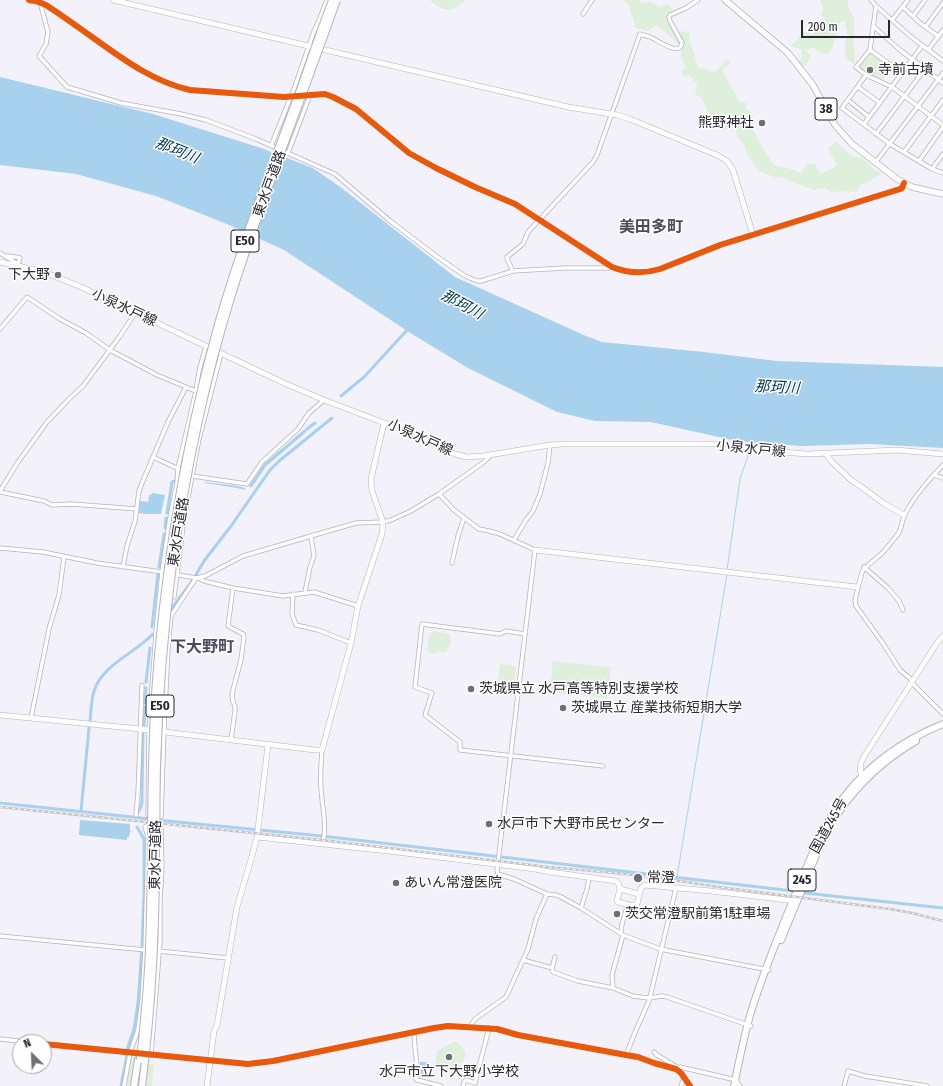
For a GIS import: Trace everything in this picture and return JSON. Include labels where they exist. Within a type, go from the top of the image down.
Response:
[{"type":"highway","name":"東水戸道路","points":[[137,1086],[145,1019],[149,947],[152,770],[158,652],[181,484],[201,390],[226,297],[254,213],[332,0]]},
{"type":"highway","name":"東水戸道路","points":[[142,1086],[141,1060],[150,1019],[154,948],[157,770],[163,651],[186,484],[196,433],[231,298],[254,228],[337,0]]},
{"type":"highway","name":"国道245号","points":[[737,1085],[749,1025],[767,970],[822,841],[842,807],[864,778],[883,758],[898,747],[943,724]]},
{"type":"highway","name":"国道245号","points":[[864,778],[917,740],[943,728]]},
{"type":"highway","points":[[134,1086],[141,1060]]},
{"type":"main road","name":"38","points":[[726,0],[788,53],[813,85],[835,126],[852,144],[890,175],[904,183],[943,194]]},
{"type":"street","points":[[29,0],[40,1],[129,63],[151,76],[177,87],[190,90],[290,97],[325,94],[347,103],[409,153],[475,187],[516,204],[612,267],[632,272],[654,271],[720,245],[900,189],[904,183]]},
{"type":"street","points":[[113,0],[568,107],[611,114],[630,119],[719,156],[727,161],[732,170],[753,235]]},
{"type":"street","points":[[271,146],[302,69],[309,46],[327,0]]},
{"type":"street","points":[[583,14],[592,0]]},
{"type":"street","points":[[513,271],[507,258],[523,244],[528,232],[593,162],[640,34],[650,37],[671,48],[675,49],[681,47],[682,43],[670,21],[670,15],[686,8],[698,0]]},
{"type":"street","points":[[871,0],[922,46],[943,61]]},
{"type":"street","points":[[892,20],[908,0]]},
{"type":"street","points":[[913,16],[925,0]]},
{"type":"street","points":[[40,1],[40,6],[48,32],[46,44],[40,56],[67,87],[121,103],[145,106],[196,117],[271,146],[335,174],[389,220],[452,268],[470,279],[481,281],[513,271],[612,267]]},
{"type":"street","points":[[926,26],[943,3]]},
{"type":"street","points":[[876,6],[870,50],[856,67],[866,76],[892,87],[943,126],[919,161]]},
{"type":"street","points":[[903,7],[938,36]]},
{"type":"street","points":[[873,26],[900,50],[943,83]]},
{"type":"street","points":[[928,50],[943,30]]},
{"type":"street","points":[[864,124],[922,46]]},
{"type":"street","points":[[870,50],[902,73]]},
{"type":"street","points":[[876,134],[925,69]]},
{"type":"street","points":[[875,163],[943,73]]},
{"type":"street","points":[[866,76],[842,108],[890,144],[932,169],[943,173]]},
{"type":"street","points":[[858,87],[880,103]]},
{"type":"street","points":[[288,153],[310,95]]},
{"type":"street","points":[[848,100],[869,117]]},
{"type":"street","points":[[904,152],[943,102]]},
{"type":"street","points":[[932,169],[943,154]]},
{"type":"street","points":[[0,253],[20,265]]},
{"type":"street","name":"小泉水戸線","points":[[0,262],[20,265],[87,290],[284,384],[416,435],[461,456],[490,456],[563,444],[726,444],[807,454],[896,450],[943,454]]},
{"type":"street","points":[[0,330],[28,297],[86,333],[110,350],[157,375],[196,391],[209,399]]},
{"type":"street","points":[[135,313],[83,386],[47,422],[18,462],[0,492],[44,501],[52,505],[71,504],[137,509]]},
{"type":"street","points":[[148,816],[149,730],[155,640],[162,572],[170,517],[177,483],[178,468],[196,391],[199,371],[206,346]]},
{"type":"street","points":[[160,596],[174,597],[184,519],[199,439],[221,354]]},
{"type":"street","points":[[123,567],[127,546],[135,521],[139,491],[168,422],[186,387]]},
{"type":"street","points":[[153,457],[193,476],[247,484],[262,462],[298,429],[309,414],[324,400]]},
{"type":"street","points":[[324,839],[320,779],[322,750],[351,643],[358,606],[382,534],[383,522],[372,491],[371,479],[384,422]]},
{"type":"street","points":[[514,540],[533,511],[538,500],[548,463],[550,445]]},
{"type":"street","points":[[825,453],[832,462],[851,480],[883,503],[904,515]]},
{"type":"street","points":[[161,817],[164,731],[171,616],[195,578],[205,576],[243,556],[356,523],[383,522],[392,520],[411,511],[439,494],[484,462],[490,456]]},
{"type":"street","points":[[943,465],[926,483],[904,515],[899,532],[880,556],[864,567],[857,588],[855,600],[856,606],[886,647],[900,670],[943,714]]},
{"type":"street","points":[[934,475],[943,478]]},
{"type":"street","points":[[439,494],[454,510],[479,529],[489,530],[535,550],[857,588]]},
{"type":"street","points":[[452,563],[464,518]]},
{"type":"street","points":[[305,592],[310,567],[314,556],[311,536]]},
{"type":"street","points":[[0,548],[43,552],[123,567],[177,574],[233,588],[283,596],[314,592],[358,606]]},
{"type":"street","points":[[535,550],[497,871],[498,874],[514,879],[548,894],[561,897],[622,934],[660,949],[767,970]]},
{"type":"street","points":[[31,718],[49,629],[59,595],[64,557]]},
{"type":"street","points":[[864,567],[888,588],[899,601],[903,610]]},
{"type":"street","points":[[231,740],[235,711],[232,694],[241,660],[244,637],[243,634],[228,626],[233,588]]},
{"type":"street","points":[[293,594],[292,614],[296,624],[318,630],[351,643]]},
{"type":"street","points":[[525,634],[506,631],[500,634],[422,624],[415,687],[432,692],[425,715],[460,742],[460,750],[603,766]]},
{"type":"street","points":[[864,778],[860,766],[863,758],[943,636]]},
{"type":"street","points":[[155,640],[169,640]]},
{"type":"street","points":[[136,815],[142,685]]},
{"type":"street","points":[[0,715],[164,731],[268,745],[319,751],[322,750]]},
{"type":"street","points":[[206,1086],[214,1031],[217,1024],[237,907],[252,856],[257,832],[268,745]]},
{"type":"street","points":[[124,1086],[130,1053],[138,1030],[143,991],[143,950],[148,837],[144,827],[148,826],[160,827],[161,829],[162,871],[159,952],[151,1055]]},
{"type":"street","points":[[257,832],[499,859],[550,872],[616,881],[620,889],[617,900],[618,902],[633,906],[637,904],[641,888],[645,885],[796,901]]},
{"type":"street","points":[[581,908],[589,878]]},
{"type":"street","points":[[626,1055],[648,998],[676,888]]},
{"type":"street","points":[[620,889],[640,894]]},
{"type":"street","points":[[470,1027],[475,1019],[506,997],[528,949],[536,919],[548,894]]},
{"type":"street","points":[[613,988],[612,975],[622,934],[622,924],[628,904]]},
{"type":"street","points":[[0,936],[228,958]]},
{"type":"street","points":[[552,968],[555,957]]},
{"type":"street","points":[[523,960],[552,968],[553,972],[578,982],[613,988],[633,996],[648,998],[662,996],[667,997],[749,1025]]},
{"type":"street","points":[[52,1045],[248,1064],[273,1061],[414,1033],[421,1030],[448,1026],[489,1028],[626,1055],[677,1068],[680,1067],[737,1085]]},
{"type":"street","points":[[463,1086],[466,1080],[475,1082],[489,1028]]},
{"type":"street","points":[[414,1033],[417,1066],[416,1079],[441,1086]]},
{"type":"street","points":[[0,1039],[12,1040]]},
{"type":"street","points":[[654,1052],[657,1056],[677,1068],[690,1086]]},
{"type":"street","points":[[844,1086],[848,1071],[866,1076],[927,1086]]},
{"type":"street","points":[[680,1086],[684,1077]]},
{"type":"green space","points":[[430,0],[465,0],[457,7],[444,9]]},
{"type":"green space","points":[[623,0],[638,0],[643,3],[650,1],[660,7],[668,4],[673,10],[666,20],[679,39],[680,44],[679,45],[657,25],[647,31],[636,28],[628,4]]},
{"type":"green space","points":[[820,0],[848,0],[848,6],[854,19],[854,64],[845,58],[845,41],[848,37],[845,22],[843,21],[840,23],[834,44],[828,54],[821,53],[812,47],[806,51],[811,56],[805,67],[799,61],[802,56],[801,49],[791,46],[804,32],[809,32],[812,35],[825,19],[821,14],[823,9]]},
{"type":"green space","points":[[690,31],[689,38],[698,67],[715,72],[727,60],[730,63],[722,70],[739,101],[746,103],[746,108],[751,112],[753,130],[775,166],[792,169],[801,173],[807,164],[815,164],[821,174],[837,166],[828,148],[836,142],[851,155],[863,159],[876,171],[883,174],[873,178],[872,181],[860,185],[857,192],[831,192],[825,188],[813,190],[786,179],[774,177],[758,171],[736,134],[736,125],[733,118],[729,128],[722,131],[718,129],[709,115],[702,98],[695,94],[697,84],[689,75],[684,77],[681,71],[686,67],[681,56],[681,50],[684,44],[680,32]]},
{"type":"green space","points":[[869,53],[872,53],[884,63],[886,69],[885,79],[878,79],[860,68],[859,66]]},
{"type":"green space","points":[[433,631],[450,634],[451,643],[446,652],[439,652],[435,654],[427,652],[429,634]]},
{"type":"green space","points":[[553,661],[611,667],[607,698],[550,692]]},
{"type":"green space","points":[[500,664],[516,666],[514,684],[498,682]]},
{"type":"green space","points":[[455,1041],[464,1050],[465,1058],[457,1066],[441,1073],[436,1065],[437,1051]]},
{"type":"green space","points":[[131,1055],[136,1055],[131,1086],[127,1086]]},
{"type":"green space","points":[[148,1064],[154,1064],[152,1086],[146,1086]]},
{"type":"water","name":"那珂川","points":[[0,77],[153,114],[261,148],[313,168],[343,189],[455,277],[602,342],[777,361],[943,367],[943,448],[870,444],[802,446],[737,441],[651,422],[595,421],[557,412],[468,368],[412,334],[284,250],[227,224],[156,196],[76,174],[0,165]]},
{"type":"water","points":[[205,483],[237,486],[245,488],[245,490]]},
{"type":"water","points":[[152,493],[165,495],[161,514],[139,513],[140,501],[148,502],[149,499],[147,497],[149,498],[149,495]]},
{"type":"water","points":[[80,820],[130,824],[130,831],[132,832],[130,832],[127,840],[79,835]]},
{"type":"water","points":[[420,1062],[427,1062],[427,1077],[419,1077]]},
{"type":"waterway","points":[[341,396],[364,377],[409,328]]},
{"type":"waterway","points":[[169,612],[270,470],[332,418]]},
{"type":"waterway","points":[[307,429],[315,423]]},
{"type":"waterway","points":[[251,486],[265,465],[305,431]]},
{"type":"waterway","points":[[727,570],[740,479],[750,450]]},
{"type":"waterway","points":[[167,513],[172,482],[175,481]]},
{"type":"waterway","points":[[165,528],[166,518]]},
{"type":"waterway","points":[[159,567],[164,534]]},
{"type":"waterway","points":[[152,627],[158,573]]},
{"type":"waterway","points":[[677,877],[727,574]]},
{"type":"waterway","points":[[90,722],[93,695],[98,682],[111,667],[153,634]]},
{"type":"waterway","points":[[146,682],[150,648]]},
{"type":"waterway","points":[[145,703],[146,688]]},
{"type":"waterway","points":[[144,725],[145,707]]},
{"type":"waterway","points":[[81,811],[89,728]]},
{"type":"waterway","points":[[139,811],[142,803],[143,734]]},
{"type":"waterway","points":[[0,803],[151,819]]},
{"type":"waterway","points":[[157,820],[322,836],[793,891]]},
{"type":"waterway","points":[[127,1050],[134,1029],[138,1003],[142,947],[144,839],[137,827]]},
{"type":"waterway","points":[[805,893],[943,908]]},
{"type":"waterway","points":[[121,1086],[127,1055]]},
{"type":"railway","points":[[0,807],[322,840],[548,867],[660,878],[890,909],[943,921]]},
{"type":"cycle path","points":[[29,0],[46,5],[131,64],[153,77],[177,86],[190,90],[284,97],[325,94],[333,97],[356,109],[409,153],[475,187],[515,204],[612,267],[624,271],[654,271],[720,245],[900,189],[904,183]]},
{"type":"cycle path","points":[[52,1045],[248,1064],[273,1061],[448,1026],[497,1029],[518,1035],[638,1057],[676,1069],[681,1073],[690,1086]]},
{"type":"place","name":"寺前古墳","points":[[870,70]]},
{"type":"place","name":"熊野神社","points":[[762,123]]},
{"type":"place","name":"下大野","points":[[58,275]]},
{"type":"place","name":"茨城県立 水戸高等特別支援学校","points":[[471,689]]},
{"type":"place","name":"茨城県立 産業技術短期大学","points":[[563,708]]},
{"type":"place","name":"水戸市下大野市民センター","points":[[489,824]]},
{"type":"place","name":"常澄","points":[[638,878]]},
{"type":"place","name":"あいん常澄医院","points":[[396,883]]},
{"type":"place","name":"茨交常澄駅前第1駐車場","points":[[617,914]]},
{"type":"place","name":"水戸市立下大野小学校","points":[[449,1057]]},
{"type":"district","name":"美田多町","points":[[651,228]]},
{"type":"district","name":"下大野町","points":[[202,648]]}]
